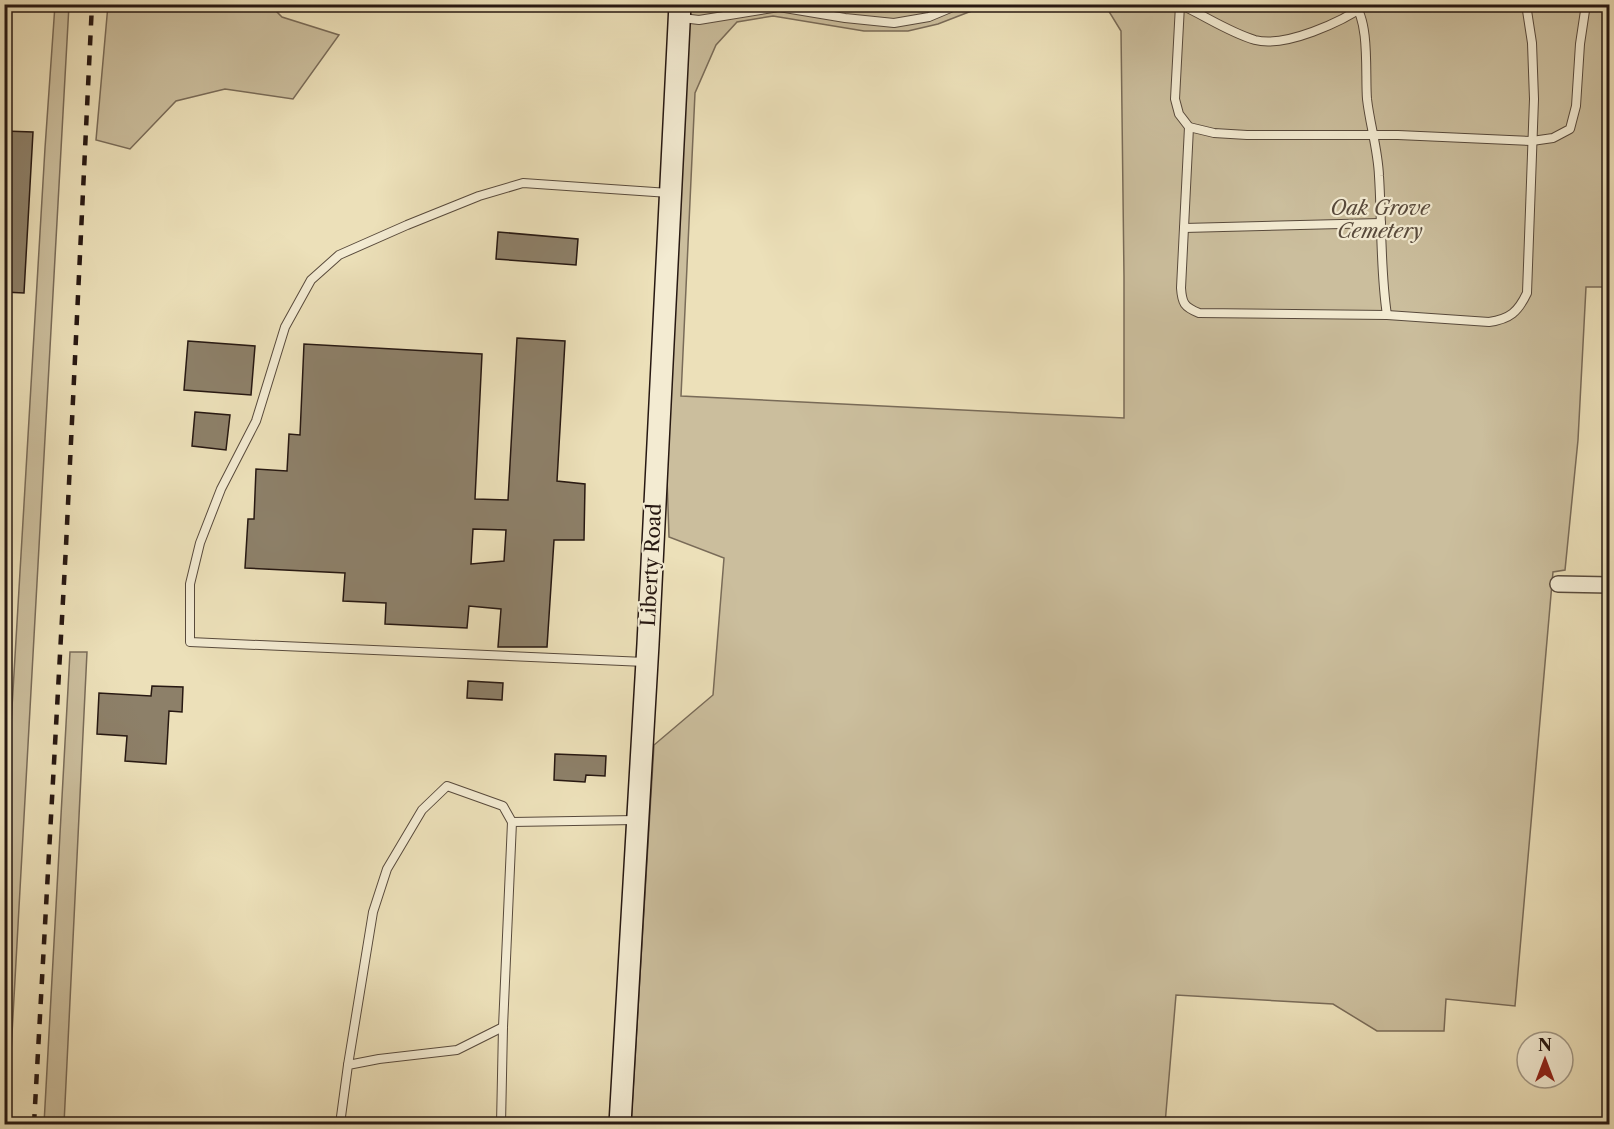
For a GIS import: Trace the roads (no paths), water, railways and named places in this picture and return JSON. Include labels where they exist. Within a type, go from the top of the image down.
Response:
[{"type":"street","name":"Liberty Road","points":[[620,1125],[680,11]]},
{"type":"street","points":[[1558,584],[1610,585]]},
{"type":"lane","points":[[680,11],[699,20],[779,7],[845,18],[894,23],[929,17],[960,4]]},
{"type":"lane","points":[[1367,4],[1356,7],[1295,38],[1277,42],[1257,41],[1238,34],[1179,5],[1175,99],[1179,114],[1189,127],[1214,133],[1398,135],[1532,141],[1553,138],[1570,129],[1576,106],[1580,44],[1586,4]]},
{"type":"lane","points":[[1189,127],[1181,288],[1182,300],[1188,309],[1199,313],[1387,315],[1489,322],[1502,320],[1521,306],[1527,293],[1534,99],[1532,43],[1526,4]]},
{"type":"lane","points":[[1356,7],[1366,46],[1367,96],[1379,175],[1384,295],[1387,315]]},
{"type":"lane","points":[[646,662],[190,642],[190,584],[200,543],[221,489],[256,421],[285,327],[311,280],[339,255],[479,195],[523,183],[670,194]]},
{"type":"lane","points":[[1185,228],[1381,223]]},
{"type":"lane","points":[[340,1125],[374,912],[387,869],[422,810],[447,786],[503,806],[512,822],[501,1125]]},
{"type":"lane","points":[[512,822],[638,820]]},
{"type":"lane","points":[[348,1065],[457,1050],[503,1027]]},
{"type":"railway","points":[[34,1124],[66,546],[92,4]]},
{"type":"park label","name":"Oak Grove Cemetery","points":[[1380,220]]}]
